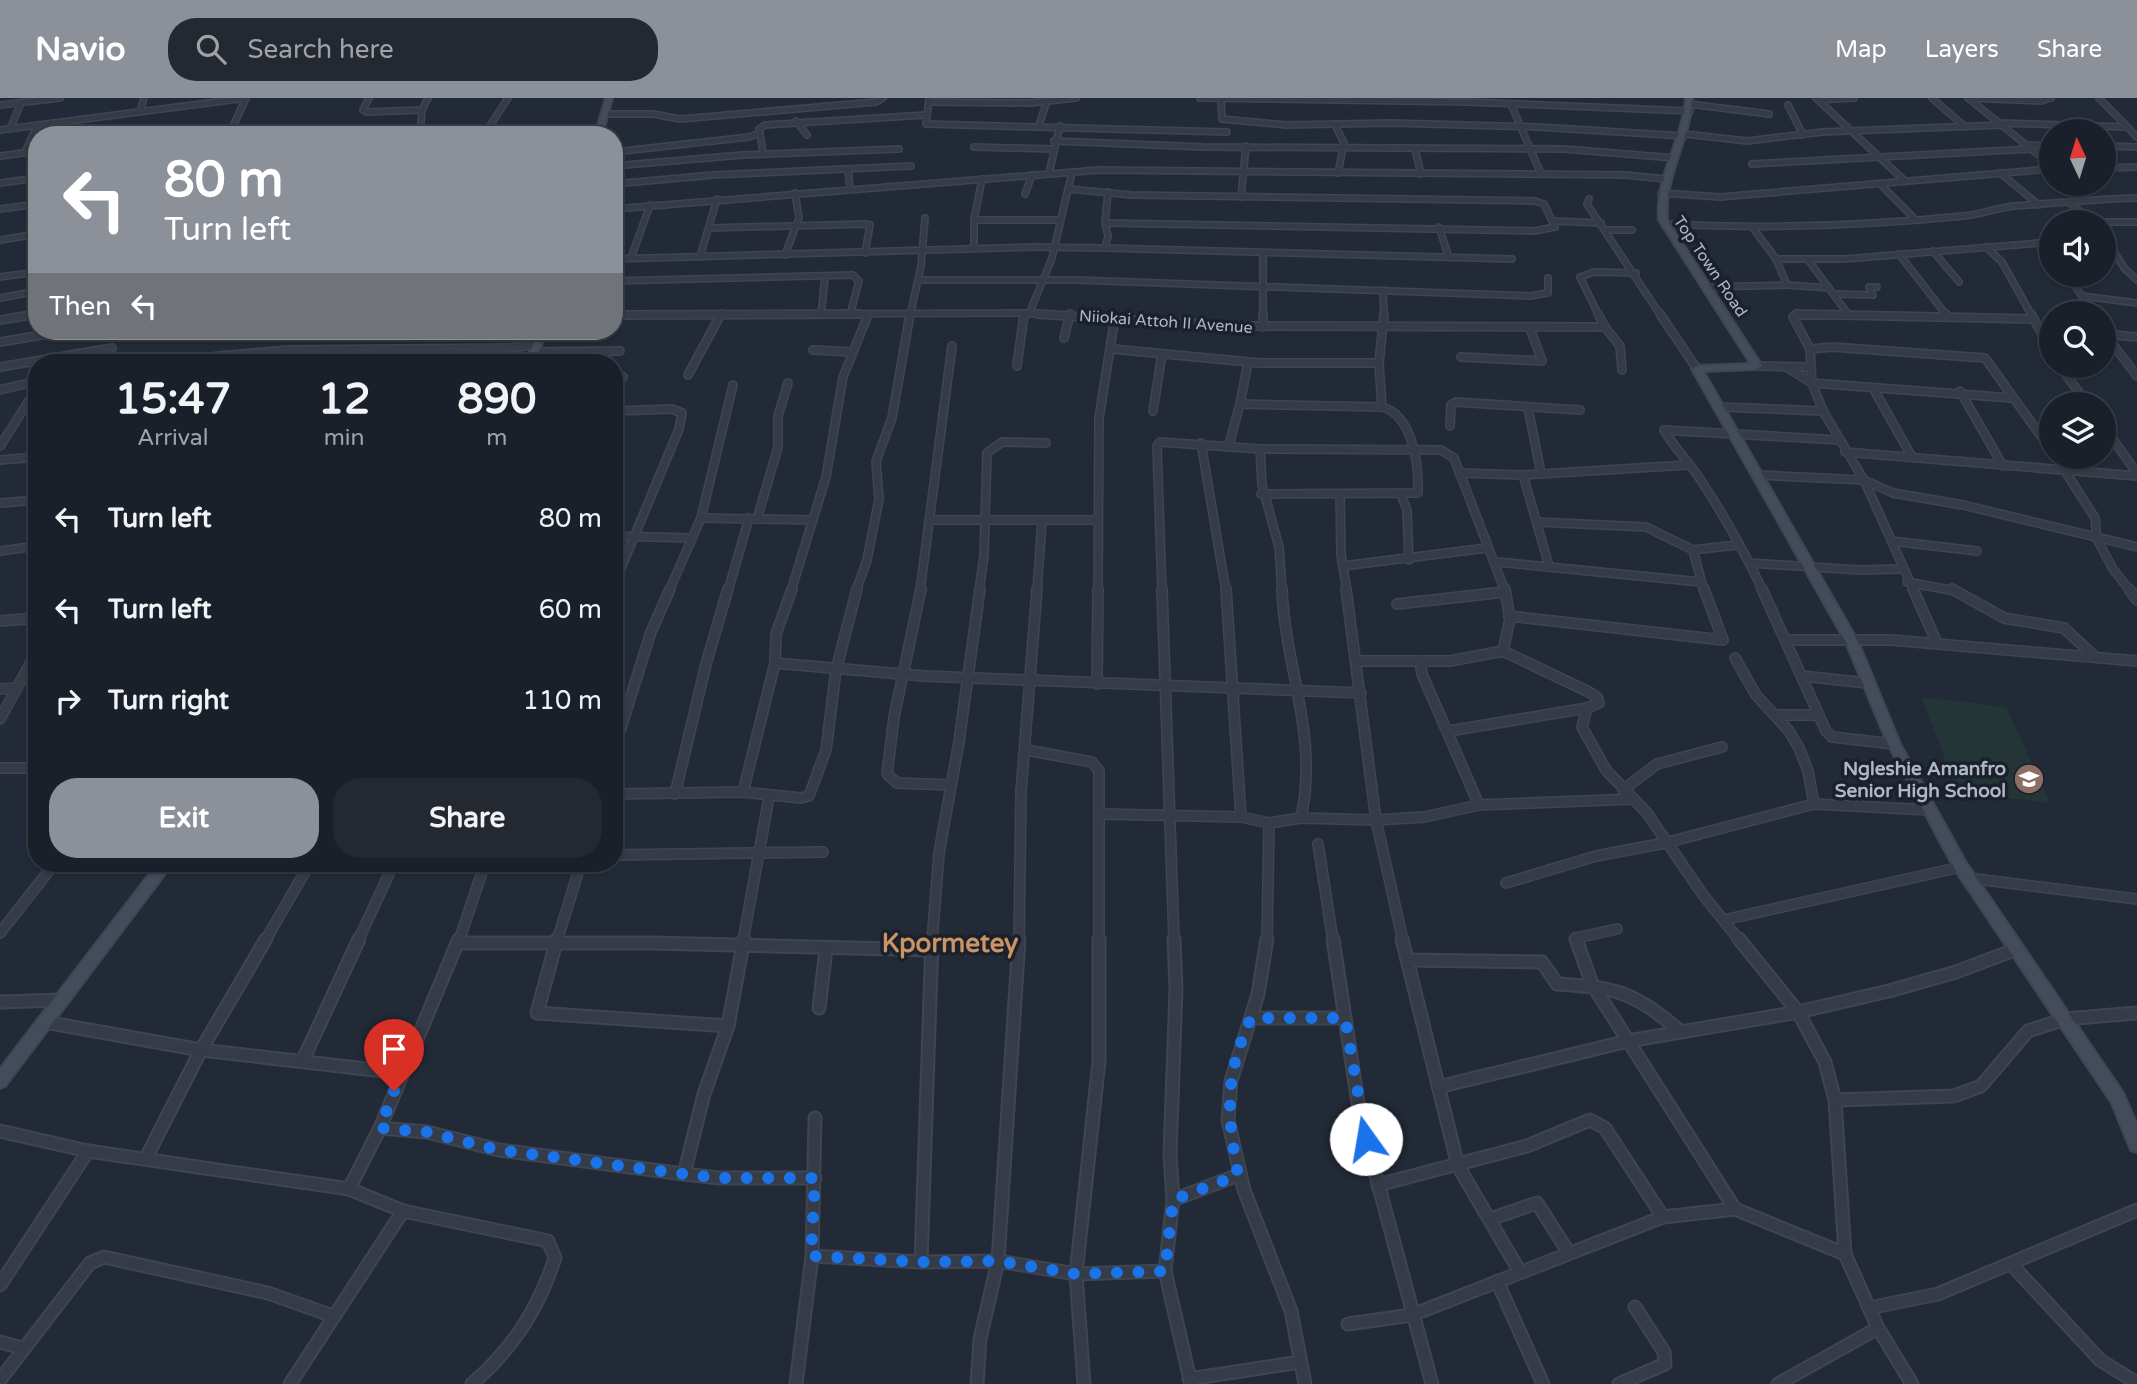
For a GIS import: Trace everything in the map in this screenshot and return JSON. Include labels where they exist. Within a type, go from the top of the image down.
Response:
[{"type":"street","points":[[0,106],[60,98]]},
{"type":"street","points":[[140,112],[144,98]]},
{"type":"street","points":[[37,126],[246,98],[233,126]]},
{"type":"street","points":[[369,98],[364,107],[366,112],[422,110]]},
{"type":"street","points":[[421,126],[422,110],[428,98]]},
{"type":"street","points":[[490,126],[508,98]]},
{"type":"street","points":[[601,126],[610,98]]},
{"type":"street","points":[[605,114],[653,114],[680,119],[880,102],[883,98]]},
{"type":"street","points":[[1076,98],[1069,102],[1046,104],[929,100],[925,115],[926,124],[1227,132]]},
{"type":"street","points":[[1199,98],[1456,100],[1511,104],[1690,104],[1769,114]]},
{"type":"street","points":[[1817,99],[1854,98]]},
{"type":"street","points":[[1932,98],[1965,127]]},
{"type":"street","points":[[1968,98],[2041,101],[2051,98]]},
{"type":"street","points":[[1968,98],[2039,156]]},
{"type":"street","points":[[2099,98],[2137,137]]},
{"type":"street","points":[[1221,99],[1223,119],[1336,127],[1388,123],[1520,126],[1746,141],[1853,131],[2001,124],[2127,127]]},
{"type":"street","points":[[1817,99],[1905,181]]},
{"type":"street","points":[[10,129],[21,103]]},
{"type":"street","points":[[1039,125],[1046,104]]},
{"type":"street","points":[[1511,104],[1528,149],[1541,174]]},
{"type":"street","name":"Top Town Road","points":[[1690,104],[1684,135],[1659,202],[1665,224],[1709,287],[1757,366]]},
{"type":"street","points":[[1788,106],[1803,135]]},
{"type":"street","points":[[788,108],[807,135]]},
{"type":"street","points":[[762,154],[760,127],[765,125],[925,115]]},
{"type":"street","points":[[1049,173],[1052,149],[1060,126]]},
{"type":"street","points":[[0,130],[28,127]]},
{"type":"street","points":[[1336,127],[1342,132],[1345,147],[1344,159],[1338,173]]},
{"type":"street","points":[[623,151],[749,137],[760,133]]},
{"type":"street","points":[[1054,141],[1186,148],[1246,146],[1604,151],[1675,158]]},
{"type":"street","points":[[25,152],[28,146]]},
{"type":"street","points":[[1241,197],[1246,146]]},
{"type":"street","points":[[2116,146],[2137,147]]},
{"type":"street","points":[[657,147],[661,162]]},
{"type":"street","points":[[974,147],[1052,149]]},
{"type":"street","points":[[1752,164],[2039,147]]},
{"type":"street","points":[[623,165],[762,154],[899,149]]},
{"type":"street","points":[[1415,149],[1421,174]]},
{"type":"street","points":[[0,156],[28,152]]},
{"type":"street","points":[[623,183],[911,166]]},
{"type":"street","points":[[2116,168],[2137,167]]},
{"type":"street","points":[[1661,193],[1708,197],[2039,168]]},
{"type":"street","points":[[848,169],[850,189]]},
{"type":"street","points":[[623,208],[1072,172],[1242,170],[1541,174],[1666,179]]},
{"type":"street","points":[[1017,366],[1027,314],[1044,280],[1072,172]]},
{"type":"street","points":[[2000,173],[2040,205]]},
{"type":"street","points":[[1025,194],[1032,175]]},
{"type":"street","points":[[0,183],[28,179]]},
{"type":"street","points":[[974,249],[974,220],[982,179]]},
{"type":"street","points":[[1880,184],[1913,217]]},
{"type":"street","points":[[1069,189],[1241,197],[1535,201],[1544,204],[1555,229],[1105,223]]},
{"type":"street","points":[[1105,248],[1108,236],[1105,223],[1108,192]]},
{"type":"street","points":[[785,254],[800,214],[795,193]]},
{"type":"street","points":[[1665,224],[1753,228],[1966,216],[2006,207],[2070,203],[2089,199],[2137,198]]},
{"type":"street","points":[[700,257],[717,199]]},
{"type":"street","points":[[1589,199],[1587,204],[1636,273],[1736,433],[1812,567],[1852,642],[1894,744],[1928,810],[1965,872],[2118,1098],[2136,1140]]},
{"type":"street","points":[[2070,203],[2078,210]]},
{"type":"street","points":[[0,209],[28,205]]},
{"type":"street","points":[[631,258],[650,205]]},
{"type":"street","points":[[623,794],[743,792],[769,797],[800,798],[809,796],[814,789],[825,750],[836,670],[853,601],[867,560],[879,499],[875,478],[876,461],[892,418],[906,333],[919,280],[925,218]]},
{"type":"street","points":[[974,220],[1060,220]]},
{"type":"street","points":[[1553,221],[1601,223]]},
{"type":"street","points":[[2116,222],[2137,222]]},
{"type":"street","points":[[709,228],[866,224],[870,225],[865,253]]},
{"type":"street","points":[[1439,227],[1449,258]]},
{"type":"street","points":[[1753,228],[1776,259],[1787,285]]},
{"type":"street","points":[[1607,230],[1632,230]]},
{"type":"street","points":[[0,240],[28,235]]},
{"type":"street","points":[[1776,259],[1809,261],[2039,242]]},
{"type":"street","points":[[623,258],[1054,247],[1512,258]]},
{"type":"street","points":[[1986,247],[2002,262],[2039,329]]},
{"type":"street","points":[[1933,251],[1959,282]]},
{"type":"street","points":[[1263,254],[1263,327]]},
{"type":"street","points":[[1899,254],[1948,317]]},
{"type":"street","points":[[2116,256],[2137,280]]},
{"type":"street","points":[[1809,261],[1848,314]]},
{"type":"street","points":[[1622,370],[1624,356],[1611,331],[1605,327],[1580,277],[1594,272],[1636,273]]},
{"type":"street","points":[[0,277],[28,273]]},
{"type":"street","points":[[821,315],[825,277]]},
{"type":"street","points":[[623,281],[857,277],[858,292],[850,315]]},
{"type":"street","points":[[919,280],[1264,285],[1542,295],[1550,290],[1548,278]]},
{"type":"street","points":[[1709,287],[1787,285],[1873,295],[1869,287],[1877,287]]},
{"type":"street","points":[[2076,287],[2085,301]]},
{"type":"street","points":[[1382,407],[1379,362],[1385,325],[1383,290]]},
{"type":"street","points":[[0,298],[28,293]]},
{"type":"street","points":[[2082,296],[2137,303]]},
{"type":"street","points":[[1790,306],[1795,324],[1810,349],[1812,383],[1823,411],[1864,480],[1937,643]]},
{"type":"street","points":[[688,375],[721,314]]},
{"type":"street","points":[[1064,338],[1070,314]]},
{"type":"street","name":"Niiokai Attoh II Avenue","points":[[623,315],[1070,314],[1263,327],[1605,327]]},
{"type":"street","points":[[0,320],[28,315]]},
{"type":"street","points":[[743,792],[775,663],[779,622],[826,477],[843,377],[868,315]]},
{"type":"street","points":[[1794,315],[2033,319]]},
{"type":"street","points":[[1097,684],[1098,432],[1102,389],[1112,349],[1115,317]]},
{"type":"street","points":[[1461,357],[1542,361],[1530,328]]},
{"type":"street","points":[[2116,334],[2137,337]]},
{"type":"street","points":[[0,342],[28,337]]},
{"type":"street","points":[[533,354],[539,340]]},
{"type":"street","points":[[951,785],[897,783],[887,774],[920,594],[952,346]]},
{"type":"street","points":[[1810,349],[1833,347],[1985,358],[1991,361],[2012,398],[2039,434]]},
{"type":"street","points":[[77,354],[112,348]]},
{"type":"street","points":[[248,354],[288,350],[511,348],[620,351]]},
{"type":"street","points":[[1112,349],[1248,362],[1379,362]]},
{"type":"street","points":[[2116,349],[2137,376]]},
{"type":"street","points":[[813,350],[853,352]]},
{"type":"street","points":[[1153,411],[1162,355]]},
{"type":"street","points":[[0,367],[28,362]]},
{"type":"street","points":[[1229,445],[1248,362]]},
{"type":"street","points":[[1697,369],[1757,366],[1811,368]]},
{"type":"street","points":[[1788,368],[1812,383],[1960,391],[2012,398]]},
{"type":"street","points":[[0,390],[28,383]]},
{"type":"street","points":[[675,793],[706,664],[778,447],[778,416],[788,383]]},
{"type":"street","points":[[623,721],[651,632],[701,518],[733,385]]},
{"type":"street","points":[[1873,388],[1912,457]]},
{"type":"street","points":[[1960,391],[2003,466]]},
{"type":"street","points":[[1450,426],[1452,403],[1580,410]]},
{"type":"street","points":[[1240,404],[1382,407],[1397,413],[1402,420],[1411,449],[1419,490],[1413,495],[1261,494]]},
{"type":"street","points":[[0,446],[28,405]]},
{"type":"street","points":[[1720,407],[1823,411]]},
{"type":"street","points":[[1528,408],[1541,474]]},
{"type":"street","points":[[623,411],[672,409],[682,413],[679,429],[623,565]]},
{"type":"street","points":[[1839,440],[1667,428],[1665,435],[1695,472],[1750,563],[1819,715],[1832,737],[1894,744]]},
{"type":"street","points":[[1300,1362],[1190,1381],[1165,1271],[1173,1200],[1170,1154],[1176,990],[1172,814],[1157,446],[1168,441],[1260,449],[1411,449],[1449,454],[1488,548],[1497,562],[1511,634],[1503,651]]},
{"type":"street","points":[[921,1262],[932,950],[939,853],[984,556],[987,453],[1002,442],[1046,443]]},
{"type":"street","points":[[1201,443],[1229,607],[1231,691],[1241,817]]},
{"type":"street","points":[[2116,443],[2137,474]]},
{"type":"street","points":[[1260,449],[1261,494],[1277,538],[1285,614],[1300,692],[1308,772],[1306,802],[1301,818]]},
{"type":"street","points":[[1845,452],[2137,474]]},
{"type":"street","points":[[0,460],[28,458]]},
{"type":"street","points":[[1459,473],[1523,475],[1687,465]]},
{"type":"street","points":[[2066,470],[2095,518],[2097,539],[2113,569],[2137,600]]},
{"type":"street","points":[[1523,475],[1549,566]]},
{"type":"street","points":[[1758,475],[1864,480],[1893,493],[1963,505],[2137,547]]},
{"type":"street","points":[[1340,495],[1343,566],[1358,661],[1376,820],[1407,960],[1458,1166],[1520,1272]]},
{"type":"street","points":[[1401,495],[1407,510],[1409,559]]},
{"type":"street","points":[[0,503],[28,501]]},
{"type":"street","points":[[701,518],[812,520]]},
{"type":"street","points":[[930,520],[1098,520]]},
{"type":"street","points":[[977,1384],[980,1339],[998,1261],[1019,958],[1018,860],[1042,521]]},
{"type":"street","points":[[1537,522],[1646,527],[1693,550],[1737,545]]},
{"type":"street","points":[[623,536],[692,538]]},
{"type":"street","points":[[1891,541],[1977,551]]},
{"type":"street","points":[[0,551],[28,547]]},
{"type":"street","points":[[1343,566],[1488,548]]},
{"type":"street","points":[[1509,616],[1723,640],[1701,582],[1693,550]]},
{"type":"street","points":[[1497,562],[1701,582]]},
{"type":"street","points":[[1750,563],[1902,569]]},
{"type":"street","points":[[1908,582],[1950,588],[2004,618],[2064,628],[2095,657]]},
{"type":"street","points":[[1397,604],[1504,592]]},
{"type":"street","points":[[0,621],[28,619]]},
{"type":"street","points":[[1787,640],[1937,643],[2137,661]]},
{"type":"street","points":[[1358,661],[1450,660],[1503,651],[1597,697],[1599,702],[1587,708],[1449,731]]},
{"type":"street","points":[[1735,658],[1756,695],[1775,715],[1799,748],[1808,771],[1814,804]]},
{"type":"street","points":[[1420,661],[1422,674],[1479,805]]},
{"type":"street","points":[[775,663],[903,676],[1165,685],[1231,691],[1361,693]]},
{"type":"street","points":[[0,719],[28,667]]},
{"type":"street","points":[[1802,676],[1867,682]]},
{"type":"street","points":[[0,689],[16,688]]},
{"type":"street","points":[[1587,708],[1582,727],[1606,769],[1634,799],[1724,920],[1798,1012],[1825,1062],[1835,1100],[1845,1254],[1878,1328],[1912,1384]]},
{"type":"street","points":[[1775,715],[1819,715]]},
{"type":"street","points":[[1623,790],[1639,773],[1658,761],[1723,747]]},
{"type":"street","points":[[1026,750],[1093,762],[1099,771],[1099,1061],[1076,1274],[1084,1384]]},
{"type":"street","points":[[0,768],[28,768]]},
{"type":"street","points":[[684,1174],[704,1094],[728,1026],[769,797]]},
{"type":"street","points":[[1101,814],[1241,817],[1269,823],[1301,818],[1376,820],[1424,817],[1479,805],[1634,799]]},
{"type":"street","points":[[1506,883],[1585,859],[1665,843],[1814,804],[1928,810]]},
{"type":"street","points":[[1269,823],[1272,882],[1268,920],[1251,1018],[1242,1038],[1228,1095],[1228,1121],[1238,1175],[1290,1304],[1305,1384]]},
{"type":"street","points":[[1318,844],[1360,1116],[1432,1384]]},
{"type":"street","points":[[623,855],[823,852]]},
{"type":"street","points":[[0,933],[48,872]]},
{"type":"street","points":[[0,1081],[159,872]]},
{"type":"street","points":[[146,1158],[201,1050],[305,872]]},
{"type":"street","points":[[303,1060],[390,872]]},
{"type":"street","points":[[349,1189],[380,1128],[458,943],[482,872]]},
{"type":"street","points":[[578,872],[554,944],[536,1008],[537,1013],[728,1026]]},
{"type":"street","points":[[1724,920],[1965,872],[2137,899]]},
{"type":"street","points":[[1617,929],[1576,937],[1592,984],[1735,1209]]},
{"type":"street","points":[[458,943],[932,950]]},
{"type":"street","points":[[819,1008],[826,949]]},
{"type":"street","points":[[1438,1087],[1628,1041],[1798,1012],[1956,972],[2017,949]]},
{"type":"street","points":[[1407,960],[1542,962],[1556,984],[1592,984],[1647,1003],[1680,1031]]},
{"type":"street","points":[[0,1002],[61,1000]]},
{"type":"street","points":[[1835,1100],[1954,1096],[1981,1086],[2028,1031],[2065,1019],[2137,1013]]},
{"type":"street","points":[[1251,1018],[1345,1018]]},
{"type":"street","points":[[44,1022],[201,1050],[401,1073]]},
{"type":"street","points":[[796,1384],[811,1256],[815,1118]]},
{"type":"street","points":[[1378,1185],[1458,1166],[1596,1120],[1605,1128],[1663,1217]]},
{"type":"street","points":[[380,1128],[427,1132],[499,1150],[684,1174],[719,1178],[815,1178]]},
{"type":"street","points":[[0,1131],[88,1151],[349,1189],[403,1211],[548,1241],[555,1258],[531,1318],[505,1357],[472,1384]]},
{"type":"street","points":[[0,1285],[88,1151]]},
{"type":"street","points":[[1173,1200],[1238,1175]]},
{"type":"street","points":[[1490,1219],[1537,1203],[1569,1253]]},
{"type":"street","points":[[1348,1324],[1412,1315],[1663,1217],[1735,1209],[1845,1254]]},
{"type":"street","points":[[1869,1308],[1938,1294],[2137,1210]]},
{"type":"street","points":[[290,1384],[403,1211]]},
{"type":"street","points":[[811,1256],[921,1262],[998,1261],[1076,1274],[1165,1271]]},
{"type":"street","points":[[0,1380],[90,1263],[104,1257],[268,1293],[333,1316]]},
{"type":"street","points":[[2011,1264],[2100,1360],[2137,1383]]},
{"type":"street","points":[[1497,1281],[1543,1384]]},
{"type":"street","points":[[1619,1384],[1665,1364],[1666,1359],[1635,1307]]},
{"type":"street","points":[[1778,1384],[1878,1328]]},
{"type":"street","points":[[0,1342],[23,1348]]},
{"type":"shaded area","points":[[1921,697],[2006,707],[2050,803],[1958,792]]},
{"type":"place","name":"Ngleshie Amanfro Senior High School","points":[[2029,779]]},
{"type":"district","name":"Kpormetey","points":[[950,943]]},
{"type":"route","points":[[394,1091],[380,1128],[427,1132],[499,1150],[684,1174],[719,1178],[815,1178],[811,1256],[921,1262],[998,1261],[1076,1274],[1165,1271],[1173,1200],[1238,1175],[1228,1121],[1228,1095],[1242,1038],[1251,1018],[1345,1018],[1366,1139]]}]
